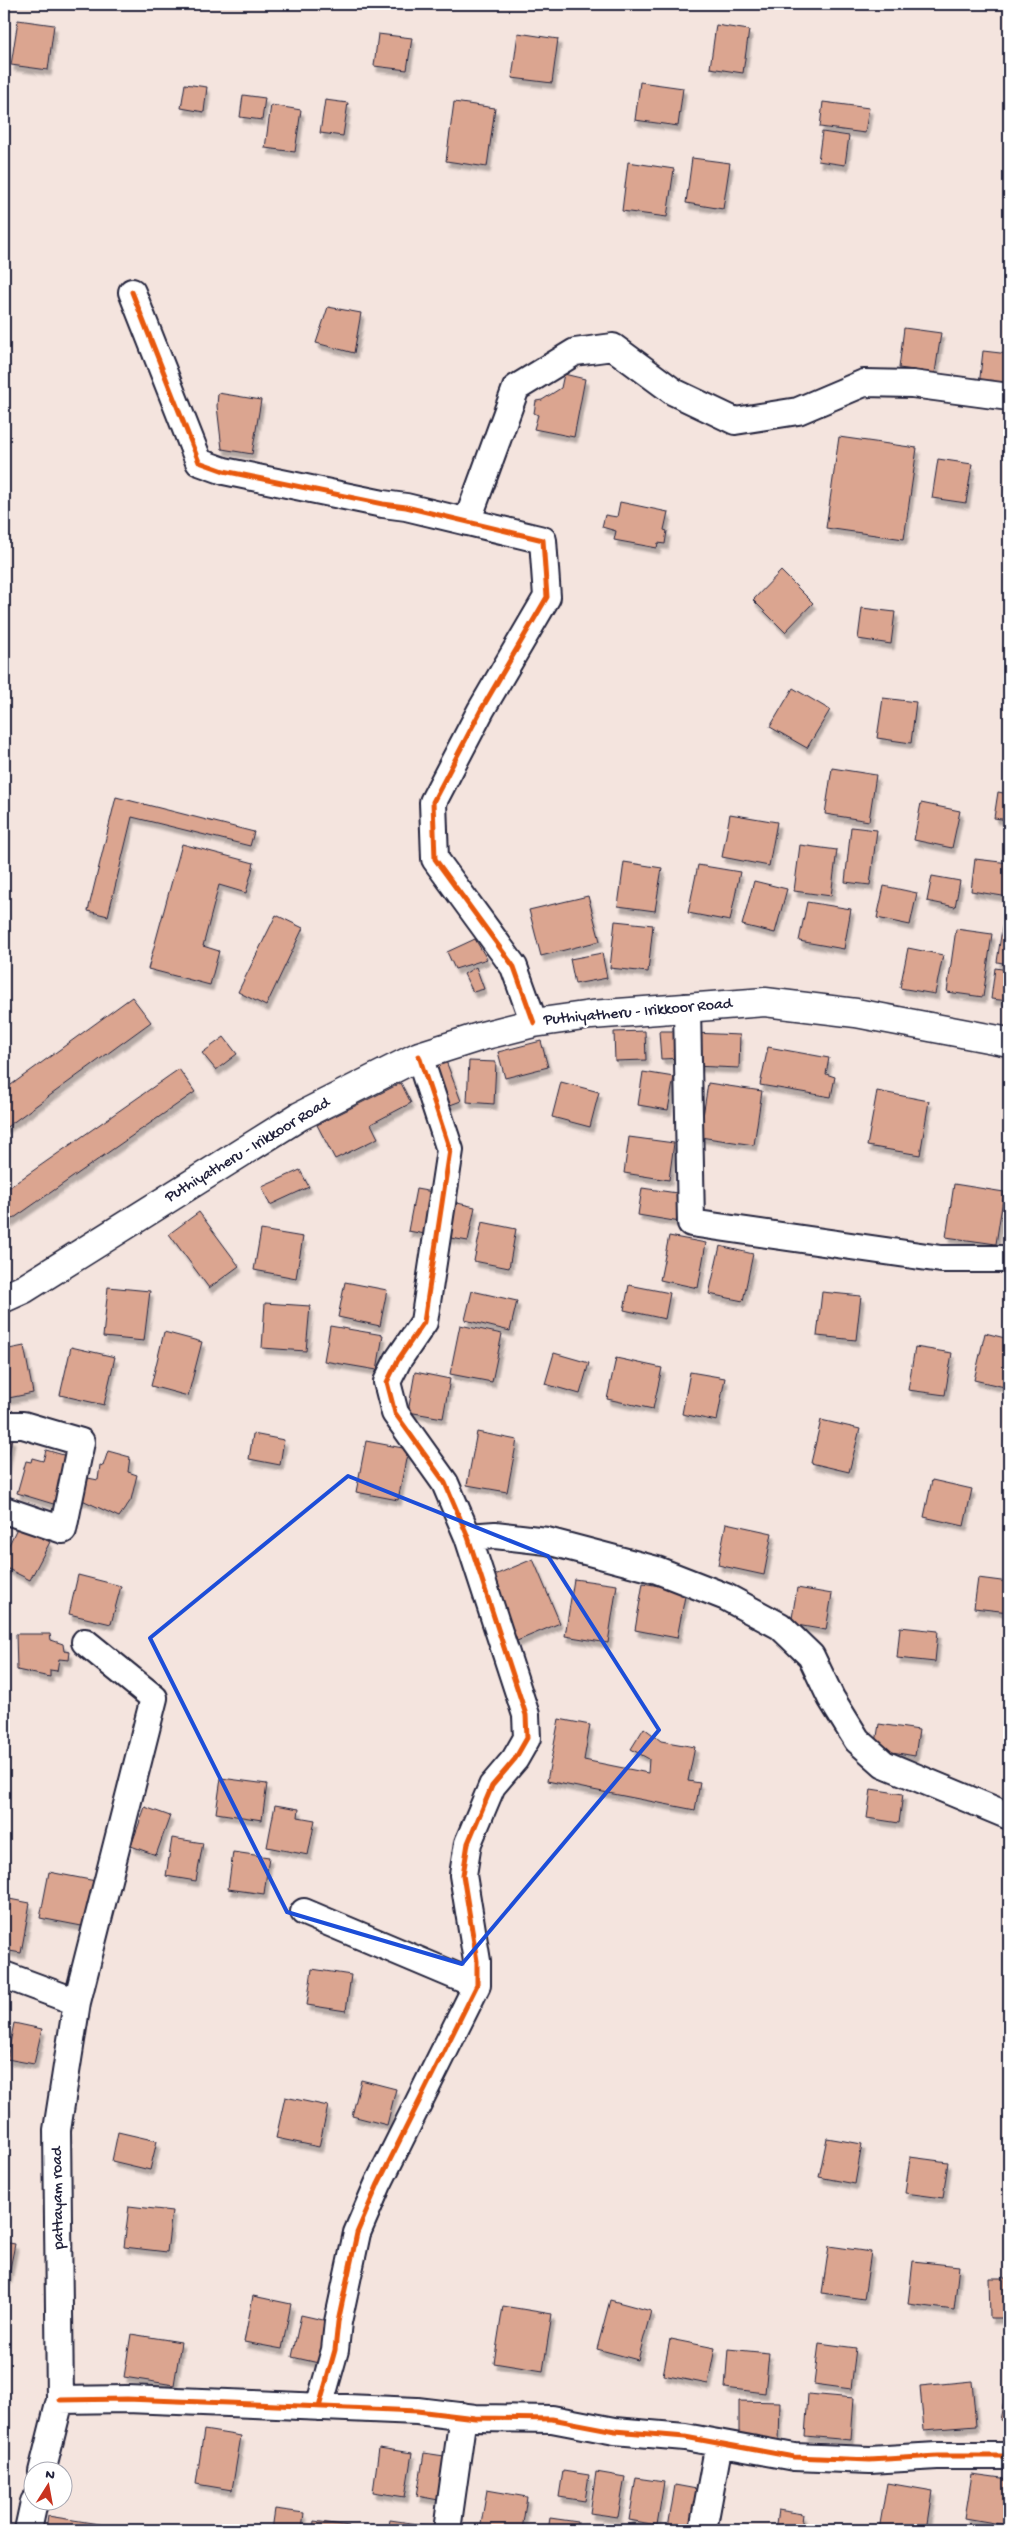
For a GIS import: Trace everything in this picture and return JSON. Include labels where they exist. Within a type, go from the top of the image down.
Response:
[{"type":"main road","name":"Puthiyatheru - Irikkoor Road","points":[[4,1298],[24,1289],[300,1116],[419,1056],[482,1036],[534,1023],[591,1015],[765,1002],[856,1013],[1009,1042]]},
{"type":"street","points":[[132,292],[199,462],[224,471],[383,504],[406,506],[543,540],[547,597],[481,710],[433,802],[435,859],[514,966],[534,1023]]},
{"type":"street","points":[[467,522],[516,388],[575,352],[613,347],[674,392],[735,421],[798,411],[864,383],[912,384],[1009,396]]},
{"type":"street","points":[[688,1007],[691,1223],[941,1259],[1009,1258]]},
{"type":"street","points":[[319,2407],[335,2350],[338,2322],[357,2233],[378,2184],[477,1985],[477,1960],[463,1875],[468,1843],[492,1786],[515,1759],[528,1738],[526,1715],[468,1537],[445,1483],[395,1413],[387,1382],[398,1360],[424,1322],[450,1150],[419,1056]]},
{"type":"street","points":[[4,1425],[23,1425],[81,1442],[63,1530],[4,1510]]},
{"type":"street","points":[[468,1537],[495,1535],[547,1541],[657,1570],[726,1597],[780,1626],[811,1656],[830,1698],[857,1740],[884,1764],[1009,1816]]},
{"type":"street","name":"pattayam road","points":[[44,2462],[60,2400],[57,2130],[77,2002],[154,1698],[85,1642]]},
{"type":"street","points":[[304,1912],[477,1985]]},
{"type":"street","points":[[4,1975],[77,2002]]},
{"type":"street","points":[[60,2400],[127,2400],[319,2407],[417,2411],[463,2416],[552,2419],[615,2431],[685,2437],[794,2457],[870,2460],[937,2456],[1009,2456]]},
{"type":"street","points":[[448,2530],[463,2416]]},
{"type":"street","points":[[703,2530],[719,2443]]},
{"type":"highlighted area","points":[[348,1476],[548,1556],[659,1730],[462,1964],[287,1912],[150,1638]]},
{"type":"building","points":[[18,20],[54,25],[48,70],[11,65]]},
{"type":"building","points":[[716,25],[749,30],[743,73],[710,68]]},
{"type":"building","points":[[518,33],[558,39],[552,83],[512,78]]},
{"type":"building","points":[[378,34],[412,38],[407,70],[374,66]]},
{"type":"building","points":[[640,82],[683,88],[678,126],[635,120]]},
{"type":"building","points":[[185,84],[207,87],[204,112],[181,108]]},
{"type":"building","points":[[243,95],[265,98],[262,120],[240,117]]},
{"type":"building","points":[[325,100],[348,103],[343,136],[320,133]]},
{"type":"building","points":[[454,102],[495,108],[487,167],[446,161]]},
{"type":"building","points":[[823,102],[869,108],[865,133],[820,127]]},
{"type":"building","points":[[271,105],[301,110],[295,152],[265,148]]},
{"type":"building","points":[[822,132],[849,136],[845,165],[818,161]]},
{"type":"building","points":[[692,158],[730,163],[723,209],[686,203]]},
{"type":"building","points":[[628,162],[674,169],[667,217],[622,211]]},
{"type":"building","points":[[328,307],[361,313],[354,353],[316,343]]},
{"type":"building","points":[[904,328],[941,333],[935,373],[899,368]]},
{"type":"building","points":[[983,351],[1009,354],[1009,390],[979,386]]},
{"type":"building","points":[[564,374],[585,379],[574,437],[534,429],[538,415],[534,413],[536,401],[542,400],[561,388]]},
{"type":"building","points":[[218,393],[261,400],[252,454],[222,449],[217,406]]},
{"type":"building","points":[[839,437],[917,448],[904,539],[826,528]]},
{"type":"building","points":[[938,459],[972,464],[966,503],[932,498]]},
{"type":"building","points":[[620,502],[668,512],[664,530],[667,531],[665,544],[658,543],[657,548],[614,540],[616,531],[602,527],[605,515],[617,517]]},
{"type":"building","points":[[781,571],[813,603],[785,632],[753,600]]},
{"type":"building","points":[[862,608],[895,612],[891,644],[858,639]]},
{"type":"building","points":[[793,688],[830,710],[807,748],[770,727]]},
{"type":"building","points":[[883,698],[916,702],[911,743],[877,738]]},
{"type":"building","points":[[832,768],[876,775],[869,821],[825,814]]},
{"type":"building","points":[[998,792],[1009,794],[1009,820],[994,818]]},
{"type":"building","points":[[116,797],[254,832],[250,846],[132,817],[108,916],[88,911]]},
{"type":"building","points":[[921,803],[960,811],[952,848],[914,840]]},
{"type":"building","points":[[730,814],[777,822],[769,866],[722,857]]},
{"type":"building","points":[[851,827],[877,830],[870,885],[845,882]]},
{"type":"building","points":[[182,844],[254,863],[246,893],[219,885],[203,946],[219,951],[210,985],[148,969]]},
{"type":"building","points":[[800,845],[837,850],[831,896],[794,891]]},
{"type":"building","points":[[975,859],[1009,863],[1009,897],[971,891]]},
{"type":"building","points":[[624,862],[662,868],[655,911],[618,906]]},
{"type":"building","points":[[698,865],[740,872],[730,921],[688,913]]},
{"type":"building","points":[[932,876],[960,881],[955,907],[927,901]]},
{"type":"building","points":[[754,881],[787,889],[775,933],[742,925]]},
{"type":"building","points":[[884,886],[917,893],[910,925],[877,918]]},
{"type":"building","points":[[588,896],[600,941],[541,956],[529,910]]},
{"type":"building","points":[[807,902],[851,909],[844,949],[799,941]]},
{"type":"building","points":[[1005,908],[1009,909],[1009,964],[997,962]]},
{"type":"building","points":[[276,915],[303,928],[266,1006],[238,992]]},
{"type":"building","points":[[615,921],[653,925],[648,972],[610,968]]},
{"type":"building","points":[[956,929],[992,934],[983,997],[947,992]]},
{"type":"building","points":[[475,939],[487,959],[455,969],[447,952]]},
{"type":"building","points":[[908,948],[943,955],[935,994],[900,988]]},
{"type":"building","points":[[602,953],[607,978],[575,984],[570,959]]},
{"type":"building","points":[[476,967],[484,989],[473,992],[464,974]]},
{"type":"building","points":[[995,968],[1009,970],[1009,1001],[991,999]]},
{"type":"building","points":[[132,997],[151,1022],[4,1129],[4,1090]]},
{"type":"building","points":[[645,1031],[646,1060],[615,1061],[614,1032]]},
{"type":"building","points":[[659,1031],[682,1031],[683,1058],[661,1059]]},
{"type":"building","points":[[694,1033],[740,1035],[739,1068],[693,1066]]},
{"type":"building","points":[[224,1037],[237,1054],[216,1070],[202,1053]]},
{"type":"building","points":[[541,1041],[548,1067],[505,1078],[498,1052]]},
{"type":"building","points":[[768,1047],[829,1058],[826,1074],[835,1077],[831,1097],[760,1085]]},
{"type":"building","points":[[446,1061],[461,1101],[442,1108],[427,1068]]},
{"type":"building","points":[[469,1061],[496,1062],[494,1104],[467,1102]]},
{"type":"building","points":[[179,1069],[195,1092],[4,1225],[4,1191]]},
{"type":"building","points":[[643,1072],[674,1077],[668,1110],[638,1105]]},
{"type":"building","points":[[561,1082],[599,1092],[590,1127],[552,1117]]},
{"type":"building","points":[[401,1083],[411,1103],[371,1124],[378,1138],[335,1159],[317,1125]]},
{"type":"building","points":[[708,1083],[762,1091],[754,1145],[700,1137]]},
{"type":"building","points":[[877,1091],[929,1101],[920,1155],[867,1146]]},
{"type":"building","points":[[629,1137],[674,1143],[669,1180],[624,1173]]},
{"type":"building","points":[[300,1170],[309,1187],[270,1205],[262,1187]]},
{"type":"building","points":[[954,1184],[1004,1192],[996,1244],[946,1237]]},
{"type":"building","points":[[642,1188],[684,1194],[680,1222],[638,1215]]},
{"type":"building","points":[[416,1189],[439,1193],[431,1235],[408,1231]]},
{"type":"building","points":[[453,1202],[475,1207],[468,1241],[445,1237]]},
{"type":"building","points":[[199,1212],[239,1266],[209,1288],[169,1234]]},
{"type":"building","points":[[482,1222],[516,1229],[509,1268],[474,1261]]},
{"type":"building","points":[[261,1230],[303,1237],[296,1278],[254,1270]]},
{"type":"building","points":[[669,1236],[706,1243],[698,1288],[660,1280]]},
{"type":"building","points":[[720,1246],[753,1254],[743,1301],[709,1294]]},
{"type":"building","points":[[345,1282],[387,1290],[380,1326],[338,1317]]},
{"type":"building","points":[[629,1285],[670,1293],[665,1319],[624,1310]]},
{"type":"building","points":[[108,1287],[150,1291],[144,1341],[103,1337]]},
{"type":"building","points":[[472,1291],[517,1301],[510,1331],[465,1320]]},
{"type":"building","points":[[822,1292],[861,1296],[856,1340],[817,1336]]},
{"type":"building","points":[[265,1303],[310,1306],[306,1351],[262,1348]]},
{"type":"building","points":[[460,1325],[502,1334],[492,1382],[450,1374]]},
{"type":"building","points":[[330,1326],[383,1335],[377,1370],[324,1361]]},
{"type":"building","points":[[164,1332],[202,1342],[188,1396],[151,1386]]},
{"type":"building","points":[[985,1333],[1009,1339],[1009,1388],[974,1380]]},
{"type":"building","points":[[24,1346],[33,1393],[4,1399],[4,1350]]},
{"type":"building","points":[[71,1347],[115,1357],[104,1405],[60,1395]]},
{"type":"building","points":[[915,1347],[952,1353],[945,1395],[908,1390]]},
{"type":"building","points":[[554,1353],[589,1363],[580,1394],[545,1384]]},
{"type":"building","points":[[616,1358],[662,1368],[653,1409],[607,1399]]},
{"type":"building","points":[[415,1372],[450,1379],[443,1418],[408,1412]]},
{"type":"building","points":[[690,1372],[725,1378],[717,1421],[682,1414]]},
{"type":"building","points":[[821,1420],[860,1429],[849,1472],[811,1463]]},
{"type":"building","points":[[477,1432],[517,1440],[507,1492],[467,1485]]},
{"type":"building","points":[[253,1434],[284,1440],[280,1465],[249,1459]]},
{"type":"building","points":[[4,1436],[12,1438],[6,1470],[4,1469]]},
{"type":"building","points":[[366,1441],[408,1449],[398,1500],[356,1492]]},
{"type":"building","points":[[46,1450],[74,1458],[60,1506],[17,1493],[26,1461],[31,1462],[32,1458],[43,1461]]},
{"type":"building","points":[[108,1451],[130,1457],[128,1472],[137,1475],[131,1500],[119,1517],[80,1499],[88,1478],[98,1480],[100,1465],[103,1466]]},
{"type":"building","points":[[932,1480],[972,1489],[964,1526],[924,1517]]},
{"type":"building","points":[[726,1523],[772,1533],[764,1575],[718,1565]]},
{"type":"building","points":[[18,1526],[50,1542],[30,1580],[4,1567],[4,1555]]},
{"type":"building","points":[[533,1559],[560,1623],[517,1641],[490,1577]]},
{"type":"building","points":[[78,1575],[121,1586],[111,1624],[69,1614]]},
{"type":"building","points":[[978,1578],[1009,1582],[1009,1612],[974,1608]]},
{"type":"building","points":[[574,1579],[617,1585],[608,1643],[565,1636]]},
{"type":"building","points":[[643,1583],[686,1591],[677,1638],[635,1630]]},
{"type":"building","points":[[797,1588],[832,1594],[826,1630],[791,1624]]},
{"type":"building","points":[[900,1627],[938,1631],[935,1662],[897,1658]]},
{"type":"building","points":[[16,1634],[50,1634],[51,1640],[63,1644],[64,1651],[70,1652],[69,1660],[59,1659],[57,1671],[50,1670],[50,1677],[17,1670]]},
{"type":"building","points":[[559,1719],[590,1725],[584,1760],[648,1773],[649,1759],[631,1749],[644,1728],[661,1741],[695,1747],[688,1781],[700,1783],[695,1810],[547,1781]]},
{"type":"building","points":[[879,1724],[919,1730],[915,1756],[875,1749]]},
{"type":"building","points":[[221,1778],[267,1784],[262,1820],[216,1813]]},
{"type":"building","points":[[871,1789],[903,1794],[899,1823],[867,1818]]},
{"type":"building","points":[[275,1805],[299,1809],[298,1817],[315,1820],[308,1855],[267,1847]]},
{"type":"building","points":[[145,1807],[170,1816],[156,1855],[131,1846]]},
{"type":"building","points":[[172,1838],[203,1843],[196,1881],[166,1876]]},
{"type":"building","points":[[233,1852],[269,1857],[264,1894],[228,1889]]},
{"type":"building","points":[[49,1872],[101,1882],[92,1928],[40,1918]]},
{"type":"building","points":[[4,1898],[30,1903],[21,1953],[4,1950]]},
{"type":"building","points":[[312,1969],[351,1975],[346,2011],[307,2005]]},
{"type":"building","points":[[14,2023],[42,2029],[34,2064],[7,2059]]},
{"type":"building","points":[[361,2080],[396,2089],[387,2125],[352,2116]]},
{"type":"building","points":[[285,2097],[328,2106],[319,2147],[276,2138]]},
{"type":"building","points":[[4,2105],[7,2105],[4,2126]]},
{"type":"building","points":[[118,2132],[157,2141],[150,2170],[112,2161]]},
{"type":"building","points":[[827,2138],[862,2144],[855,2184],[819,2177]]},
{"type":"building","points":[[910,2157],[948,2162],[943,2198],[905,2193]]},
{"type":"building","points":[[129,2206],[172,2211],[167,2252],[124,2247]]},
{"type":"building","points":[[4,2242],[15,2244],[8,2279],[4,2278]]},
{"type":"building","points":[[829,2246],[871,2252],[864,2299],[822,2293]]},
{"type":"building","points":[[913,2261],[959,2266],[954,2310],[908,2304]]},
{"type":"building","points":[[989,2278],[1009,2278],[1009,2318],[990,2318]]},
{"type":"building","points":[[253,2296],[291,2304],[282,2349],[244,2342]]},
{"type":"building","points":[[610,2300],[651,2311],[638,2360],[597,2349]]},
{"type":"building","points":[[503,2306],[552,2314],[543,2371],[494,2363]]},
{"type":"building","points":[[301,2315],[332,2322],[323,2364],[292,2357]]},
{"type":"building","points":[[131,2334],[181,2342],[174,2385],[124,2377]]},
{"type":"building","points":[[670,2339],[715,2348],[708,2384],[663,2375]]},
{"type":"building","points":[[819,2343],[856,2348],[851,2389],[814,2384]]},
{"type":"building","points":[[728,2349],[769,2353],[765,2393],[725,2388]]},
{"type":"building","points":[[972,2381],[976,2426],[924,2430],[920,2386]]},
{"type":"building","points":[[1006,2390],[1009,2391],[1009,2422],[1000,2420]]},
{"type":"building","points":[[808,2394],[854,2398],[851,2440],[805,2436]]},
{"type":"building","points":[[739,2401],[780,2402],[779,2443],[739,2442]]},
{"type":"building","points":[[204,2430],[241,2436],[232,2490],[196,2484]]},
{"type":"building","points":[[379,2448],[412,2453],[405,2497],[373,2492]]},
{"type":"building","points":[[424,2453],[451,2457],[444,2501],[417,2496]]},
{"type":"building","points":[[563,2471],[589,2475],[585,2501],[559,2497]]},
{"type":"building","points":[[596,2472],[625,2477],[618,2517],[590,2513]]},
{"type":"building","points":[[972,2474],[1009,2479],[1006,2525],[965,2518]]},
{"type":"building","points":[[636,2478],[664,2482],[657,2525],[629,2520]]},
{"type":"building","points":[[887,2483],[933,2491],[927,2530],[879,2530]]},
{"type":"building","points":[[675,2485],[702,2490],[696,2530],[668,2528]]},
{"type":"building","points":[[487,2490],[527,2497],[522,2530],[480,2530]]},
{"type":"building","points":[[275,2509],[304,2513],[302,2530],[272,2530]]},
{"type":"building","points":[[778,2510],[803,2514],[801,2530],[775,2530]]},
{"type":"building","points":[[48,2516],[105,2525],[104,2530],[46,2530]]},
{"type":"building","points":[[550,2518],[578,2522],[577,2530],[548,2530]]},
{"type":"building","points":[[390,2520],[439,2527],[438,2530],[388,2530]]},
{"type":"building","points":[[314,2521],[349,2526],[348,2530],[313,2530]]},
{"type":"cycle path","points":[[132,292],[199,462],[224,471],[383,504],[406,507],[543,540],[547,597],[481,710],[433,802],[435,859],[514,967],[534,1023]]},
{"type":"cycle path","points":[[319,2407],[335,2350],[338,2322],[357,2233],[378,2184],[477,1985],[477,1961],[463,1875],[468,1843],[492,1786],[515,1759],[527,1738],[526,1715],[468,1537],[445,1483],[395,1413],[387,1382],[398,1360],[424,1322],[450,1150],[419,1056]]},
{"type":"cycle path","points":[[60,2400],[127,2399],[417,2411],[475,2418],[552,2419],[615,2431],[685,2437],[794,2457],[870,2460],[937,2456],[1009,2456]]}]
